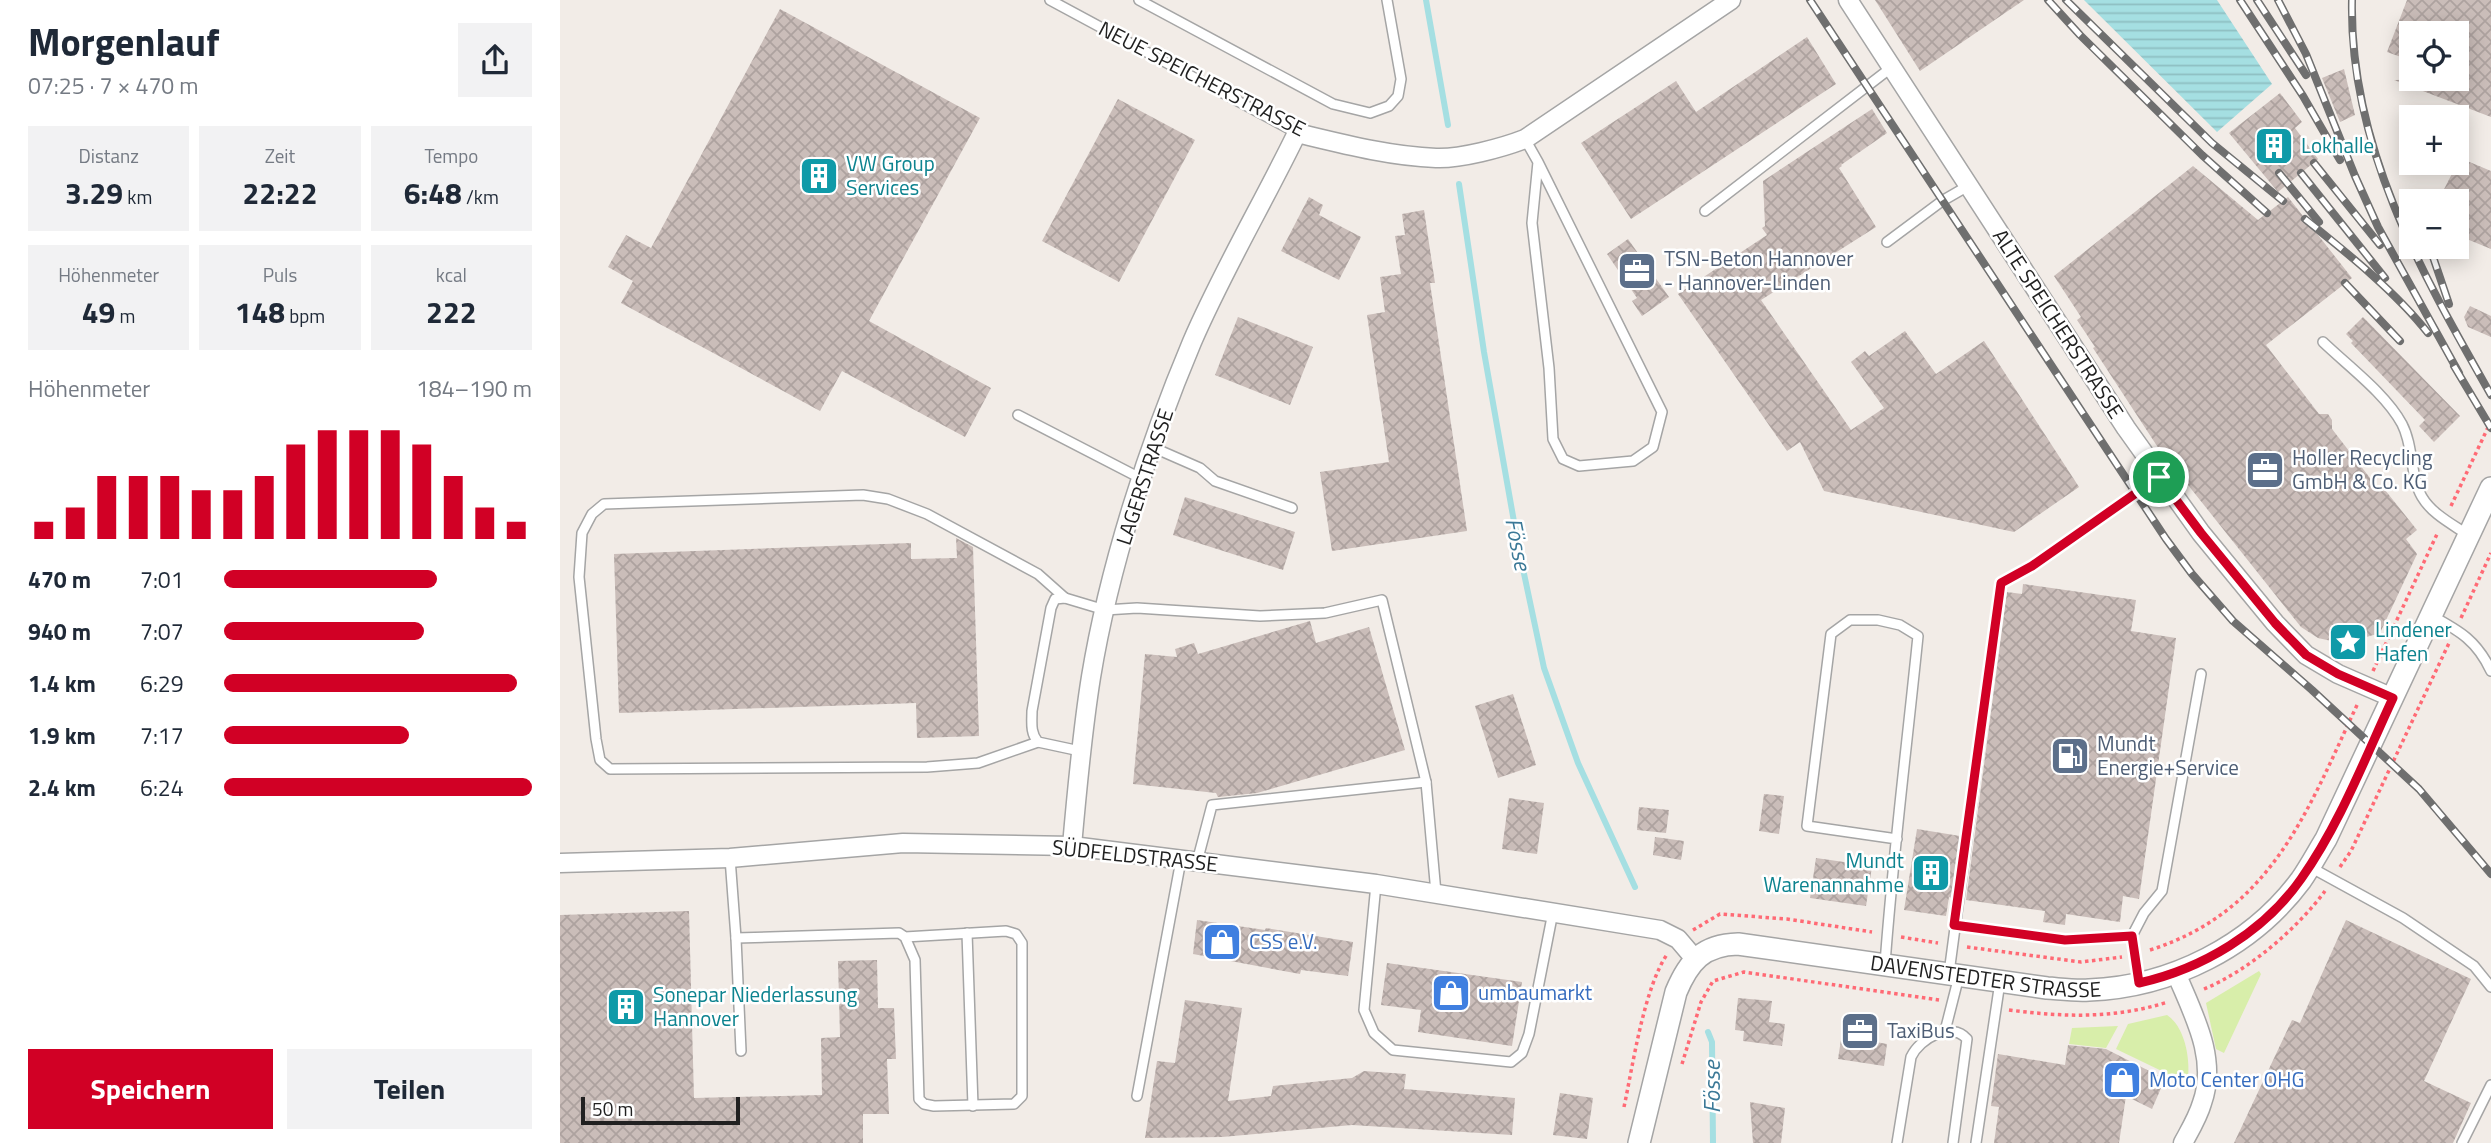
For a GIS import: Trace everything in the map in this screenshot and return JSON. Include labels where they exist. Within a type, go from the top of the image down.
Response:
[{"type":"street","name":"NEUE SPEICHERSTRASSE","points":[[1297,133],[1367,150],[1438,159],[1503,147],[1525,139],[1731,0]]},
{"type":"street","name":"ALTE SPEICHERSTRASSE","points":[[1848,0],[2159,477],[2201,533],[2275,623],[2306,655],[2338,674],[2393,698]]},
{"type":"street","name":"LAGERSTRASSE","points":[[1072,846],[1080,751],[1091,675],[1105,610],[1152,447],[1193,341],[1232,258],[1297,133]]},
{"type":"street","name":"DAVENSTEDTER STRASSE","points":[[1695,959],[1720,944],[1738,944],[2046,988],[2088,990],[2139,983],[2176,973],[2225,949],[2269,916],[2301,880],[2326,839],[2491,488]]},
{"type":"street","name":"SÜDFELDSTRASSE","points":[[560,863],[730,858],[903,843],[1072,846],[1376,884],[1660,930],[1678,939],[1695,959]]},
{"type":"street","points":[[1639,1143],[1676,992],[1683,975],[1695,959]]},
{"type":"street","points":[[2176,973],[2202,1035],[2208,1079],[2202,1103],[2183,1143]]},
{"type":"lane","name":"NEUE SPEICHERSTRASSE","points":[[1050,0],[1297,133]]},
{"type":"lane","points":[[1139,0],[1333,104],[1370,113],[1389,106],[1398,96],[1401,79],[1387,0]]},
{"type":"lane","points":[[1704,211],[1892,67]]},
{"type":"lane","points":[[1525,139],[1538,162],[1662,412],[1653,447],[1633,461],[1579,466],[1563,459],[1553,439],[1549,368],[1532,223],[1538,162]]},
{"type":"lane","points":[[1887,242],[1942,201],[1968,186]]},
{"type":"lane","points":[[2323,341],[2388,404],[2402,424],[2411,446],[2421,496],[2434,512],[2469,536]]},
{"type":"lane","points":[[1018,415],[1142,479]]},
{"type":"lane","points":[[1152,447],[1192,464],[1215,481],[1292,508]]},
{"type":"lane","points":[[1945,1031],[1954,975],[1954,925],[2001,583],[2032,566],[2159,477]]},
{"type":"lane","points":[[1065,598],[1038,574],[927,514],[888,499],[863,495],[604,504],[592,514],[582,533],[579,577],[596,739],[600,760],[610,769],[927,767],[978,763],[1038,742],[1080,751]]},
{"type":"lane","points":[[1038,742],[1032,729],[1032,711],[1051,608],[1055,599],[1065,598],[1105,610],[1137,608],[1260,616],[1325,612],[1382,600],[1426,782],[1436,893]]},
{"type":"lane","points":[[2432,616],[2462,632],[2483,653],[2491,671]]},
{"type":"lane","points":[[1885,965],[1918,636],[1899,625],[1878,620],[1850,620],[1831,634],[1807,826],[1897,839]]},
{"type":"lane","points":[[2139,983],[2132,936],[2144,913],[2162,891],[2201,674]]},
{"type":"lane","points":[[1137,1096],[1189,861],[1212,805],[1426,782]]},
{"type":"lane","points":[[730,858],[741,1051]]},
{"type":"lane","points":[[2309,867],[2403,918],[2474,965],[2491,987]]},
{"type":"lane","points":[[1376,884],[1364,1010],[1374,1033],[1392,1050],[1511,1062],[1522,1053],[1530,1034],[1553,912]]},
{"type":"lane","points":[[1954,925],[2065,940],[2132,936]]},
{"type":"lane","points":[[736,938],[899,933],[905,937],[915,960],[919,1099],[924,1104],[934,1106],[1014,1104],[1022,1096],[1022,943],[1016,934],[1006,931],[905,937]]},
{"type":"lane","points":[[967,933],[973,1106]]},
{"type":"lane","points":[[1976,1143],[2000,981]]},
{"type":"lane","points":[[1897,1143],[1911,1057],[1915,1049],[1945,1031],[1960,1034],[1967,1039],[1952,1143]]},
{"type":"lane","points":[[2462,1143],[2491,1085]]},
{"type":"path","points":[[1681,1068],[1701,1002],[1713,981]]},
{"type":"path","points":[[1622,1116],[1648,997]]},
{"type":"green space","points":[[2259,971],[2261,974],[2224,1053],[2216,1049],[2206,1003]]},
{"type":"green space","points":[[2167,1015],[2178,1027],[2185,1044],[2188,1078],[2170,1075],[2116,1049],[2128,1024]]},
{"type":"green space","points":[[2118,1026],[2106,1048],[2069,1044],[2072,1028]]},
{"type":"water","points":[[2084,0],[2217,0],[2272,84],[2217,132]]},
{"type":"building","points":[[1875,0],[2024,0],[1920,71]]},
{"type":"building","points":[[2407,0],[2491,0],[2491,117],[2469,109],[2469,105],[2460,105],[2423,91],[2469,91],[2469,21],[2399,21],[2399,56],[2387,52]]},
{"type":"building","name":"VW Group Services","points":[[780,9],[980,118],[869,321],[991,388],[965,437],[842,371],[820,411],[621,303],[633,281],[608,267],[626,235],[651,248]]},
{"type":"building","points":[[1807,37],[1836,84],[1631,219],[1581,143],[1676,81],[1696,112]]},
{"type":"building","points":[[2344,69],[2355,115],[2340,122],[2322,78]]},
{"type":"building","name":"Lokhalle","points":[[2280,93],[2302,122],[2295,128],[2318,159],[2278,192],[2229,133]]},
{"type":"building","points":[[1118,99],[1195,140],[1119,282],[1042,241]]},
{"type":"building","points":[[1872,109],[1887,133],[1839,168],[1876,227],[1761,300],[1851,430],[1884,408],[1851,362],[1865,351],[1869,356],[1905,331],[1936,374],[1984,341],[2079,487],[2014,532],[1824,491],[1800,442],[1787,451],[1678,294],[1767,235],[1762,228],[1765,226],[1763,181]]},
{"type":"building","points":[[2469,162],[2491,171],[2491,249],[2469,240],[2469,189],[2444,189],[2451,175],[2469,175]]},
{"type":"building","points":[[2193,166],[2258,220],[2288,197],[2352,278],[2266,345],[2319,414],[2328,414],[2332,420],[2332,429],[2377,487],[2381,485],[2417,530],[2406,539],[2417,554],[2380,633],[2353,641],[2336,642],[2318,638],[2301,627],[2157,446],[2093,348],[2095,347],[2077,320],[2081,317],[2054,276]]},
{"type":"building","points":[[1309,197],[1323,205],[1319,215],[1361,237],[1339,280],[1281,251]]},
{"type":"building","points":[[1424,210],[1435,283],[1430,283],[1467,531],[1332,551],[1320,472],[1389,462],[1367,315],[1385,312],[1380,277],[1401,274],[1395,236],[1405,235],[1402,214]]},
{"type":"building","points":[[1628,239],[1669,297],[1642,316],[1632,301],[1637,298],[1607,254]]},
{"type":"building","points":[[2470,306],[2491,316],[2491,337],[2468,327],[2464,317]]},
{"type":"building","points":[[1238,317],[1313,347],[1290,405],[1215,375]]},
{"type":"building","points":[[2363,317],[2460,416],[2434,442],[2419,426],[2425,420],[2351,343],[2353,341],[2346,334]]},
{"type":"building","points":[[1185,497],[1295,532],[1283,570],[1173,535]]},
{"type":"building","points":[[956,538],[973,547],[979,736],[917,738],[916,703],[619,713],[614,554],[911,543],[911,559],[957,558]]},
{"type":"building","name":"Mundt Energie+Service","points":[[2023,584],[2136,600],[2131,631],[2176,638],[2139,899],[2123,896],[2120,922],[2066,914],[2065,925],[2043,922],[2045,911],[1966,900],[2007,592],[2022,594]]},
{"type":"building","points":[[1310,621],[1316,643],[1369,627],[1405,750],[1257,793],[1218,797],[1216,793],[1133,784],[1145,654],[1177,657],[1175,649],[1194,643],[1198,654]]},
{"type":"building","points":[[1513,694],[1536,765],[1498,778],[1475,706]]},
{"type":"building","points":[[1764,794],[1784,796],[1779,834],[1759,831]]},
{"type":"building","points":[[1509,798],[1544,803],[1537,854],[1502,849]]},
{"type":"building","points":[[1639,807],[1669,810],[1666,833],[1637,830]]},
{"type":"building","name":"Mundt Warenannahme","points":[[1917,829],[1960,836],[1952,898],[1949,897],[1946,916],[1904,910]]},
{"type":"building","points":[[1655,837],[1684,841],[1681,860],[1653,855]]},
{"type":"building","points":[[1816,858],[1872,866],[1866,906],[1810,898]]},
{"type":"building","name":"Sonepar Niederlassung Hannover","points":[[689,911],[694,1098],[822,1095],[821,1038],[840,1037],[838,961],[877,960],[878,1008],[894,1008],[896,1059],[887,1059],[889,1114],[863,1114],[863,1143],[560,1143],[560,915]]},
{"type":"building","points":[[1197,920],[1353,942],[1348,976],[1301,970],[1300,974],[1193,954]]},
{"type":"building","points":[[2346,920],[2471,979],[2424,1081],[2471,1103],[2453,1143],[2234,1143],[2292,1020],[2300,1023]]},
{"type":"building","name":"umbaumarkt","points":[[1387,963],[1522,982],[1512,1046],[1418,1032],[1421,1010],[1381,1005]]},
{"type":"building","points":[[1738,998],[1772,1001],[1769,1022],[1785,1024],[1782,1046],[1743,1041],[1744,1031],[1735,1030]]},
{"type":"building","points":[[1185,1000],[1242,1008],[1228,1101],[1271,1096],[1273,1086],[1352,1078],[1364,1071],[1406,1074],[1404,1089],[1515,1098],[1512,1135],[1352,1125],[1222,1137],[1145,1138],[1157,1061],[1175,1063]]},
{"type":"building","name":"TaxiBus","points":[[1845,1014],[1879,1019],[1876,1042],[1887,1044],[1884,1066],[1838,1059]]},
{"type":"building","points":[[2068,1045],[2106,1049],[2165,1079],[2152,1109],[2126,1096],[2119,1143],[1994,1143],[1999,1107],[1991,1106],[1998,1054],[2065,1065]]},
{"type":"building","points":[[1560,1093],[1593,1098],[1587,1139],[1553,1135]]},
{"type":"building","points":[[1750,1102],[1785,1108],[1781,1143],[1753,1143]]},
{"type":"waterway","name":"Fösse","points":[[1426,0],[1448,125]]},
{"type":"waterway","name":"Fösse","points":[[1459,184],[1484,352],[1519,550],[1544,668],[1578,763],[1635,887]]},
{"type":"waterway","name":"Fösse","points":[[1708,1032],[1712,1042],[1713,1143]]},
{"type":"railway","points":[[1810,0],[2166,539],[2192,574],[2233,621],[2419,789],[2491,874]]},
{"type":"railway","points":[[2048,0],[2202,155],[2267,213]]},
{"type":"railway","points":[[2066,0],[2212,143],[2283,201]]},
{"type":"railway","points":[[2240,0],[2303,96],[2340,160]]},
{"type":"railway","points":[[2257,0],[2306,75]]},
{"type":"railway","points":[[2278,0],[2306,54],[2378,227],[2459,373]]},
{"type":"railway","points":[[2352,0],[2354,54],[2376,157],[2415,254],[2491,395]]},
{"type":"railway","points":[[2314,163],[2380,245]]},
{"type":"railway","points":[[2279,173],[2319,222]]},
{"type":"railway","points":[[2301,173],[2385,278]]},
{"type":"railway","points":[[2305,219],[2386,288],[2428,333]]},
{"type":"railway","points":[[2434,259],[2449,304]]},
{"type":"railway","points":[[2345,283],[2400,341]]},
{"type":"railway","points":[[2454,366],[2491,428]]},
{"type":"place","name":"Lokhalle","points":[[2274,146]]},
{"type":"place","name":"VW Group Services","points":[[819,176]]},
{"type":"place","name":"TSN-Beton Hannover - Hannover-Linden","points":[[1637,271]]},
{"type":"place","name":"Holler Recycling GmbH & Co. KG","points":[[2265,470]]},
{"type":"place","name":"Lindener Hafen","points":[[2348,642]]},
{"type":"place","name":"Mundt Energie+Service","points":[[2070,756]]},
{"type":"place","name":"Mundt Warenannahme","points":[[1931,873]]},
{"type":"place","name":"CSS e.V.","points":[[1222,942]]},
{"type":"place","name":"umbaumarkt","points":[[1451,993]]},
{"type":"place","name":"Sonepar Niederlassung Hannover","points":[[626,1007]]},
{"type":"place","name":"TaxiBus","points":[[1860,1031]]},
{"type":"place","name":"Moto Center OHG","points":[[2122,1080]]},
{"type":"route","points":[[2159,477],[2275,623],[2306,655],[2338,674],[2393,698],[2326,839],[2301,880],[2269,916],[2225,949],[2198,964],[2139,983],[2132,936],[2065,940],[1954,925],[2001,583],[2032,566],[2159,477]]}]
